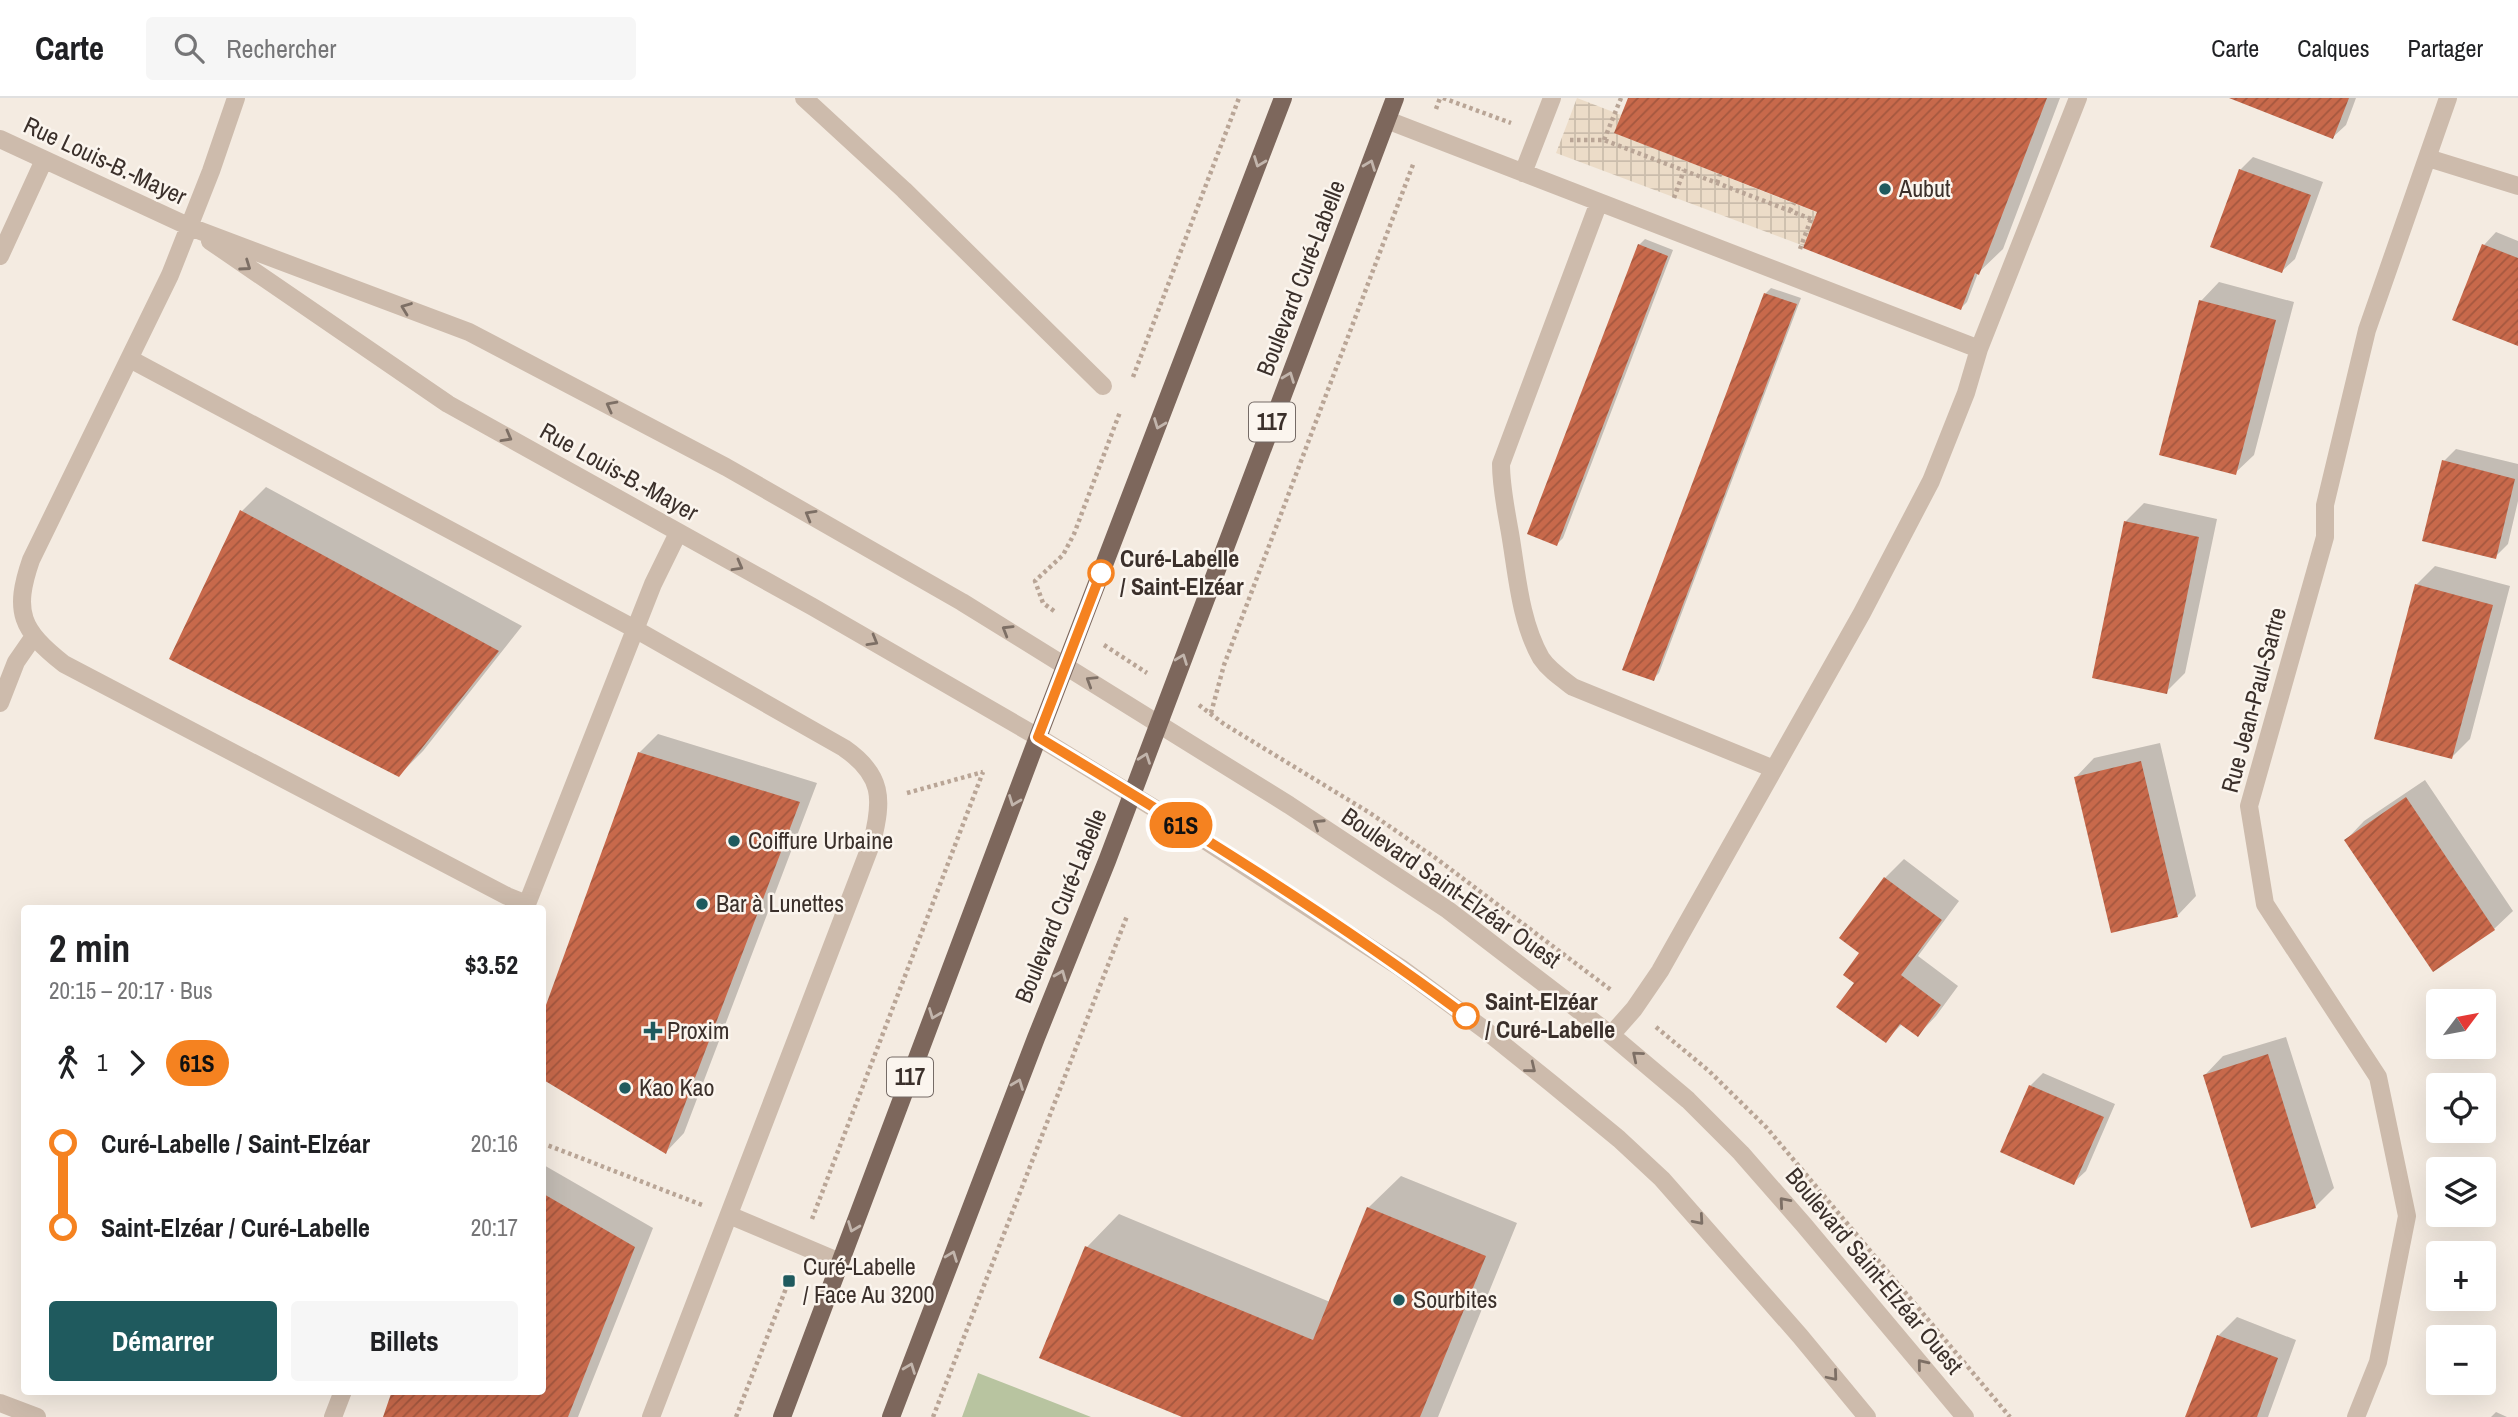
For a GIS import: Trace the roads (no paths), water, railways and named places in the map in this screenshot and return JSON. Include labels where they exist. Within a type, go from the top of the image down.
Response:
[{"type":"main road","name":"117","points":[[782,1417],[1065,665],[1283,98]]},
{"type":"main road","name":"Boulevard Curé-Labelle","points":[[891,1417],[1035,1038],[1132,794],[1395,98]]},
{"type":"street","points":[[236,98],[190,227],[130,359],[31,560],[21,587],[23,613],[42,646],[64,664],[525,905]]},
{"type":"street","points":[[804,98],[1008,290],[1102,386]]},
{"type":"street","points":[[1522,173],[1552,98]]},
{"type":"street","points":[[1611,1035],[1634,1009],[1660,971],[1862,613],[1931,481],[1966,393],[1979,349],[2078,98]]},
{"type":"street","name":"Rue Jean-Paul-Sartre","points":[[2356,1417],[2378,1362],[2407,1216],[2378,1077],[2265,904],[2249,806],[2325,537],[2325,505],[2367,330],[2448,98]]},
{"type":"street","points":[[1387,121],[1979,349]]},
{"type":"street","name":"Rue Louis-B.-Mayer","points":[[0,139],[190,227],[470,332],[726,467],[1065,665]]},
{"type":"street","points":[[2428,158],[2518,186]]},
{"type":"street","points":[[0,256],[44,160]]},
{"type":"street","points":[[1599,202],[1501,464],[1509,526],[1529,631],[1543,661],[1573,687],[1774,769]]},
{"type":"street","name":"Rue Louis-B.-Mayer","points":[[190,227],[448,404],[825,614],[1038,737]]},
{"type":"street","points":[[130,359],[635,629],[844,748],[861,760],[878,787],[878,820],[872,842],[651,1417]]},
{"type":"street","points":[[527,905],[653,584],[678,533]]},
{"type":"street","points":[[0,703],[16,662],[34,636]]},
{"type":"street","name":"Boulevard Saint-Elzéar Ouest","points":[[1065,665],[1289,805],[1448,910],[1611,1035],[1688,1100],[1741,1153],[1877,1310],[1965,1417]]},
{"type":"street","points":[[1038,737],[1132,794],[1401,968],[1485,1030],[1619,1139],[1689,1208],[1867,1417]]},
{"type":"street","points":[[729,1215],[840,1262]]},
{"type":"street","points":[[333,1417],[341,1395]]},
{"type":"street","points":[[0,1403],[37,1417]]},
{"type":"place","name":"Aubut","points":[[1885,189]]},
{"type":"place","name":"Curé-Labelle / Saint-Elzéar","points":[[1101,573]]},
{"type":"place","name":"Coiffure Urbaine","points":[[734,841]]},
{"type":"place","name":"Bar à Lunettes","points":[[702,904]]},
{"type":"place","name":"Saint-Elzéar / Curé-Labelle","points":[[1466,1016]]},
{"type":"place","name":"Proxim","points":[[653,1031]]},
{"type":"place","name":"Kao Kao","points":[[625,1088]]},
{"type":"place","name":"Curé-Labelle / Face Au 3200","points":[[789,1281]]},
{"type":"place","name":"Sourbites","points":[[1399,1300]]}]
